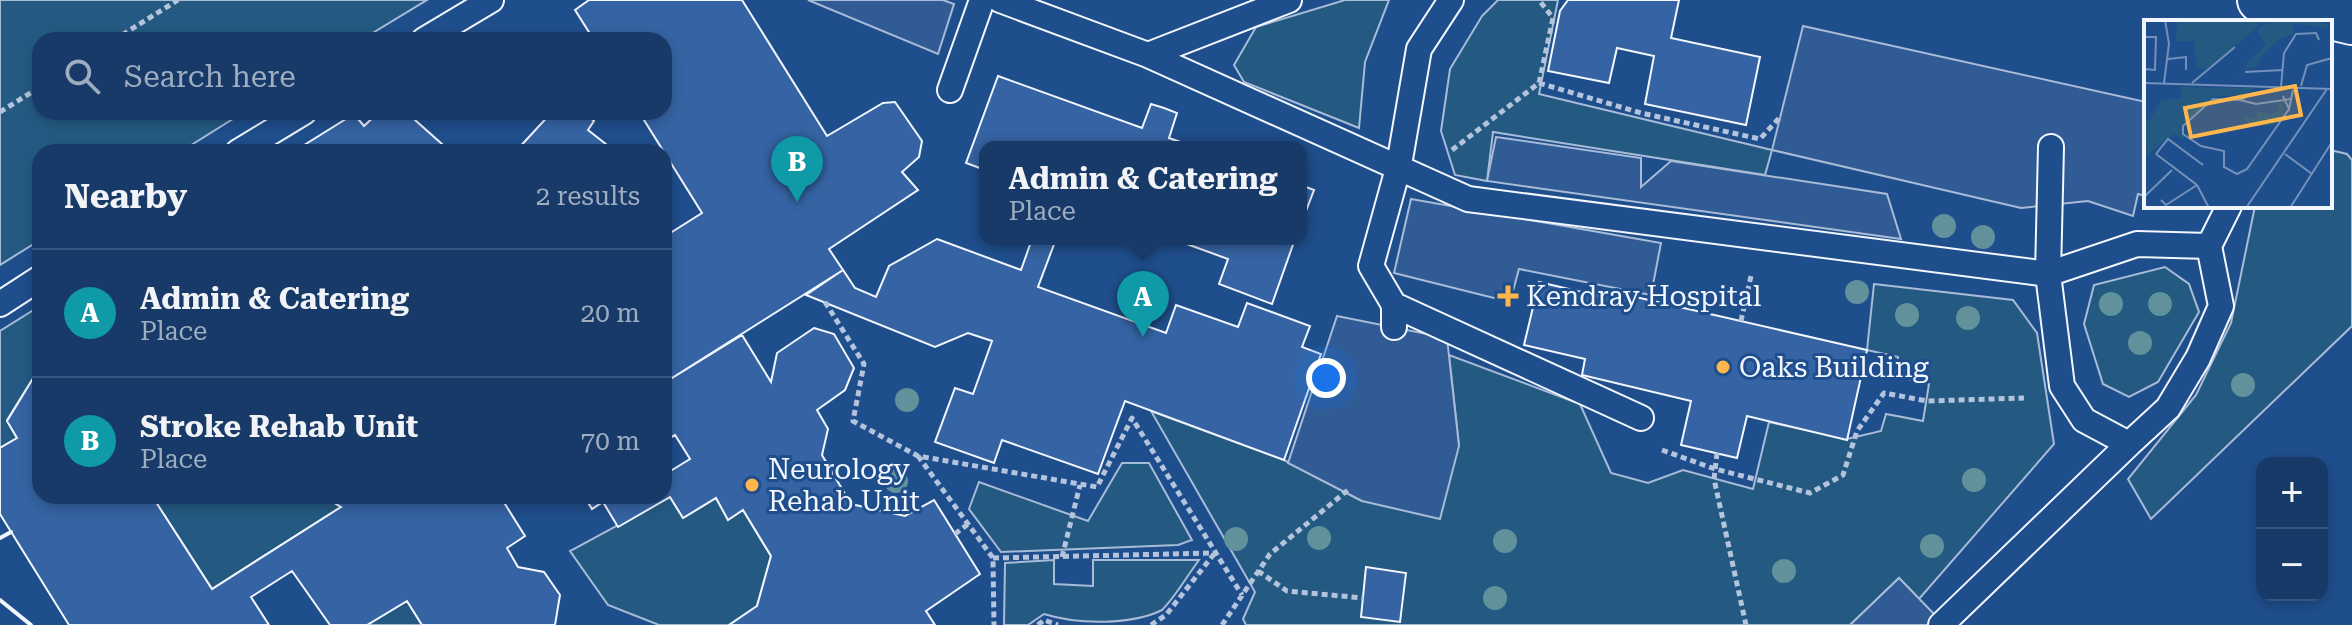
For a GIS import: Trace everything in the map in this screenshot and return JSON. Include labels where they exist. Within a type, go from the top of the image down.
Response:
[{"type":"highway","points":[[2260,0],[2303,16],[2352,22]]},
{"type":"lane","points":[[437,32],[491,0]]},
{"type":"lane","points":[[950,90],[982,0]]},
{"type":"lane","points":[[1000,0],[1148,55],[1399,165],[1432,186],[1468,199],[1759,240],[2048,274],[2137,244],[2209,246]]},
{"type":"lane","points":[[1148,55],[1289,0]]},
{"type":"lane","points":[[1451,0],[1419,49],[1399,165],[1371,266],[1394,316],[1641,418]]},
{"type":"lane","points":[[251,144],[291,120]]},
{"type":"lane","points":[[2051,147],[2048,274],[2062,386],[2084,420],[2129,444]]},
{"type":"lane","points":[[1941,625],[2168,408],[2198,358],[2221,306],[2209,246],[2228,208]]},
{"type":"lane","points":[[0,304],[32,283]]},
{"type":"path","points":[[127,32],[178,0]]},
{"type":"path","points":[[1432,186],[1454,146],[1539,83],[1553,18],[1539,0]]},
{"type":"path","points":[[1539,83],[1641,113],[1760,139],[1781,116]]},
{"type":"path","points":[[0,112],[32,92]]},
{"type":"path","points":[[1741,321],[1759,240]]},
{"type":"path","points":[[825,302],[864,364],[853,421],[918,456],[1097,487],[1132,418],[1242,595]]},
{"type":"path","points":[[1641,418],[1663,452],[1715,469],[1810,493],[1843,475],[1857,431],[1884,393],[1927,401],[2047,397],[2062,386]]},
{"type":"path","points":[[1717,453],[1714,479],[1746,625]]},
{"type":"path","points":[[918,456],[993,558],[994,625]]},
{"type":"path","points":[[1062,557],[1080,485]]},
{"type":"path","points":[[1222,625],[1270,554],[1348,490]]},
{"type":"path","points":[[955,534],[968,524]]},
{"type":"path","points":[[993,558],[1214,553]]},
{"type":"path","points":[[1151,625],[1166,615],[1214,553]]},
{"type":"path","points":[[1258,571],[1287,591],[1363,598]]},
{"type":"path","points":[[1038,625],[1044,620],[1058,625]]},
{"type":"shaded area","points":[[0,0],[427,0],[374,32],[32,32],[32,120],[231,120],[193,144],[32,144],[32,245],[0,265]]},
{"type":"shaded area","points":[[808,0],[943,0],[954,4],[938,54]]},
{"type":"shaded area","points":[[1345,0],[1389,0],[1365,62],[1359,128],[1244,82],[1234,65],[1256,27]]},
{"type":"shaded area","points":[[1498,0],[1558,0],[1539,94],[1772,150],[1765,175],[1493,132],[1487,181],[1455,175],[1441,131],[1450,69],[1482,16]]},
{"type":"shaded area","points":[[1803,26],[2144,102],[2144,196],[2138,194],[2133,216],[2088,201],[2021,208],[1772,150]]},
{"type":"shaded area","points":[[1496,137],[1641,158],[1641,187],[1671,161],[1887,194],[1901,239],[1487,181]]},
{"type":"shaded area","points":[[2332,150],[2347,154],[2352,160],[2352,326],[2151,519],[2128,479],[2196,395],[2231,323],[2255,208],[2332,208]]},
{"type":"shaded area","points":[[1411,199],[1661,243],[1651,295],[1519,269],[1510,302],[1394,273]]},
{"type":"shaded area","points":[[2165,267],[2189,284],[2199,312],[2158,382],[2129,397],[2103,384],[2084,324],[2094,285]]},
{"type":"shaded area","points":[[1874,284],[2013,300],[2037,333],[2054,444],[1919,599],[1899,578],[1850,625],[1246,625],[1243,619],[1255,592],[1151,411],[1284,460],[1362,501],[1459,446],[1449,355],[1580,404],[1611,473],[1648,483],[1683,470],[1753,489],[1769,422],[1847,439],[1881,431],[1886,414],[1923,421],[1929,384],[1896,376],[1898,357],[1867,350]]},
{"type":"shaded area","points":[[32,311],[32,380],[7,420],[17,438],[0,448],[0,331]]},
{"type":"shaded area","points":[[1337,316],[1447,338],[1459,446],[1440,519],[1362,501],[1288,463]]},
{"type":"shaded area","points":[[1122,463],[1149,463],[1192,540],[1178,545],[1001,552],[969,509],[979,482],[1088,521]]},
{"type":"shaded area","points":[[716,498],[728,519],[743,510],[771,556],[757,606],[729,625],[659,625],[608,605],[570,551],[657,504],[672,504],[672,500],[683,518]]},
{"type":"shaded area","points":[[157,504],[336,504],[341,507],[212,589]]},
{"type":"shaded area","points":[[1054,560],[1054,584],[1093,586],[1093,560],[1199,560],[1162,610],[1150,615],[1105,622],[1044,614],[1028,625],[1004,625],[1005,563]]},
{"type":"shaded area","points":[[1899,578],[1937,617],[1929,625],[1850,625]]},
{"type":"shaded area","points":[[407,601],[422,625],[367,625]]},
{"type":"building","points":[[589,0],[742,0],[827,136],[883,103],[895,102],[922,141],[919,157],[902,172],[918,190],[829,249],[843,270],[672,378],[672,232],[702,213],[672,165],[672,144],[659,144],[644,120],[672,120],[672,32],[589,32],[575,10]]},
{"type":"building","points":[[1568,0],[1679,0],[1671,38],[1760,57],[1746,125],[1645,104],[1654,56],[1617,48],[1609,83],[1548,71],[1560,11]]},
{"type":"building","points":[[998,76],[1142,128],[1151,104],[1177,113],[1169,138],[1178,141],[979,141],[979,168],[966,163]]},
{"type":"building","points":[[344,120],[359,120],[364,126],[370,120],[415,120],[442,144],[306,144]]},
{"type":"building","points":[[545,120],[593,120],[588,130],[606,144],[522,144]]},
{"type":"building","points":[[1307,187],[1314,190],[1307,208]]},
{"type":"building","points":[[937,239],[1021,270],[1030,245],[1054,245],[1038,287],[1166,333],[1176,305],[1238,327],[1247,303],[1310,326],[1302,347],[1321,354],[1284,460],[1125,401],[1098,474],[1002,440],[994,463],[935,442],[955,388],[973,394],[992,341],[968,333],[935,347],[806,295],[843,270],[855,288],[876,297],[889,266]]},
{"type":"building","points":[[1190,245],[1293,245],[1272,304],[1219,284],[1228,259]]},
{"type":"building","name":"Oaks Building","points":[[1539,282],[1603,297],[1605,290],[1867,350],[1847,440],[1747,416],[1737,458],[1681,445],[1691,401],[1582,375],[1585,359],[1524,345]]},
{"type":"building","name":"Neurology Rehab Unit","points":[[814,328],[834,334],[854,368],[845,390],[817,410],[828,429],[822,455],[851,504],[905,516],[934,500],[980,574],[926,611],[935,625],[729,625],[757,606],[771,556],[743,510],[728,520],[716,498],[683,518],[672,500],[672,470],[690,459],[675,435],[672,437],[672,378],[742,335],[771,382],[777,353]]},
{"type":"building","points":[[32,380],[32,504],[157,504],[212,589],[341,507],[336,504],[505,504],[525,536],[507,548],[518,567],[544,572],[560,595],[555,625],[422,625],[407,601],[367,625],[330,625],[292,571],[251,597],[269,625],[69,625],[0,514],[0,448],[17,438],[7,421]]},
{"type":"building","name":"Neurology Rehab Unit","points":[[604,504],[658,504],[618,527]]},
{"type":"building","points":[[1366,567],[1406,573],[1400,622],[1361,617]]},
{"type":"wall","points":[[0,538],[11,532]]},
{"type":"wall","points":[[0,600],[31,625]]},
{"type":"place","name":"Stroke Rehab Unit","points":[[797,202]]},
{"type":"place","name":"Kendray Hospital","points":[[1508,296]]},
{"type":"place","name":"Admin & Catering","points":[[1143,337]]},
{"type":"place","name":"Oaks Building","points":[[1723,367]]},
{"type":"place","name":"Neurology Rehab Unit","points":[[752,485]]}]
